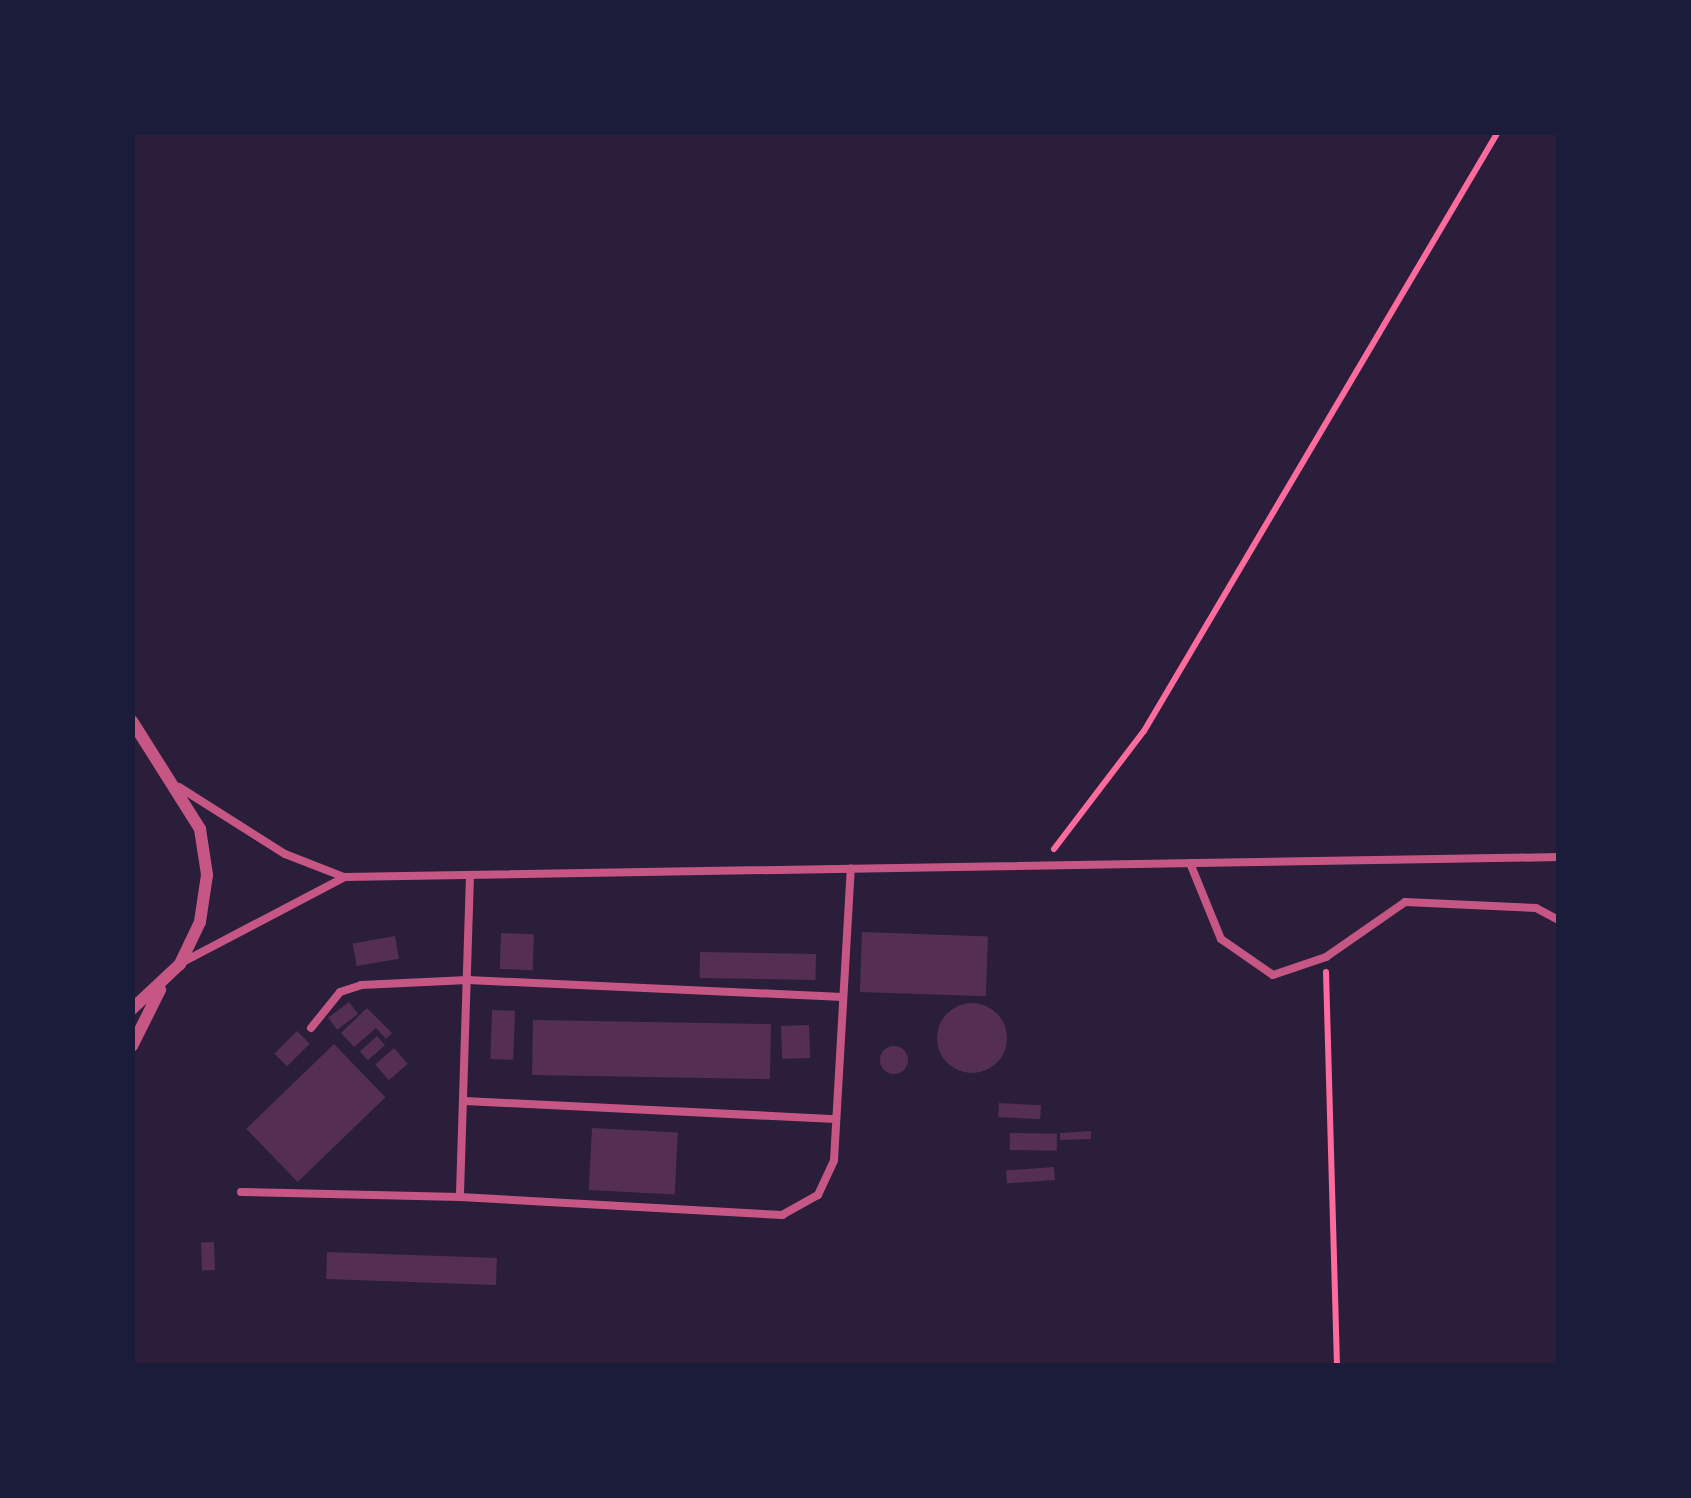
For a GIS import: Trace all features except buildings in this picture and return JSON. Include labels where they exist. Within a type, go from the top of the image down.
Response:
[{"type":"street","points":[[132,721],[149,754],[179,787],[200,829],[207,875],[200,922],[132,1046]]},
{"type":"street","points":[[132,745],[149,754]]},
{"type":"street","points":[[132,1009],[164,984]]},
{"type":"lane","points":[[179,787],[285,854],[344,878],[1559,857]]},
{"type":"lane","points":[[1190,863],[1221,939],[1273,975],[1326,957],[1405,902],[1536,908],[1559,920]]},
{"type":"lane","points":[[241,1192],[460,1197],[782,1215],[818,1195],[834,1160],[851,868]]},
{"type":"lane","points":[[460,1197],[470,875]]},
{"type":"lane","points":[[180,964],[344,878]]},
{"type":"lane","points":[[311,1028],[350,988],[468,980],[843,997]]},
{"type":"lane","points":[[465,1101],[836,1119]]},
{"type":"path","points":[[1041,866],[1156,712],[1498,132]]},
{"type":"path","points":[[1326,957],[1337,1366]]},
{"type":"shaded area","points":[[132,132],[1559,132],[1559,1366],[132,1366]]}]
